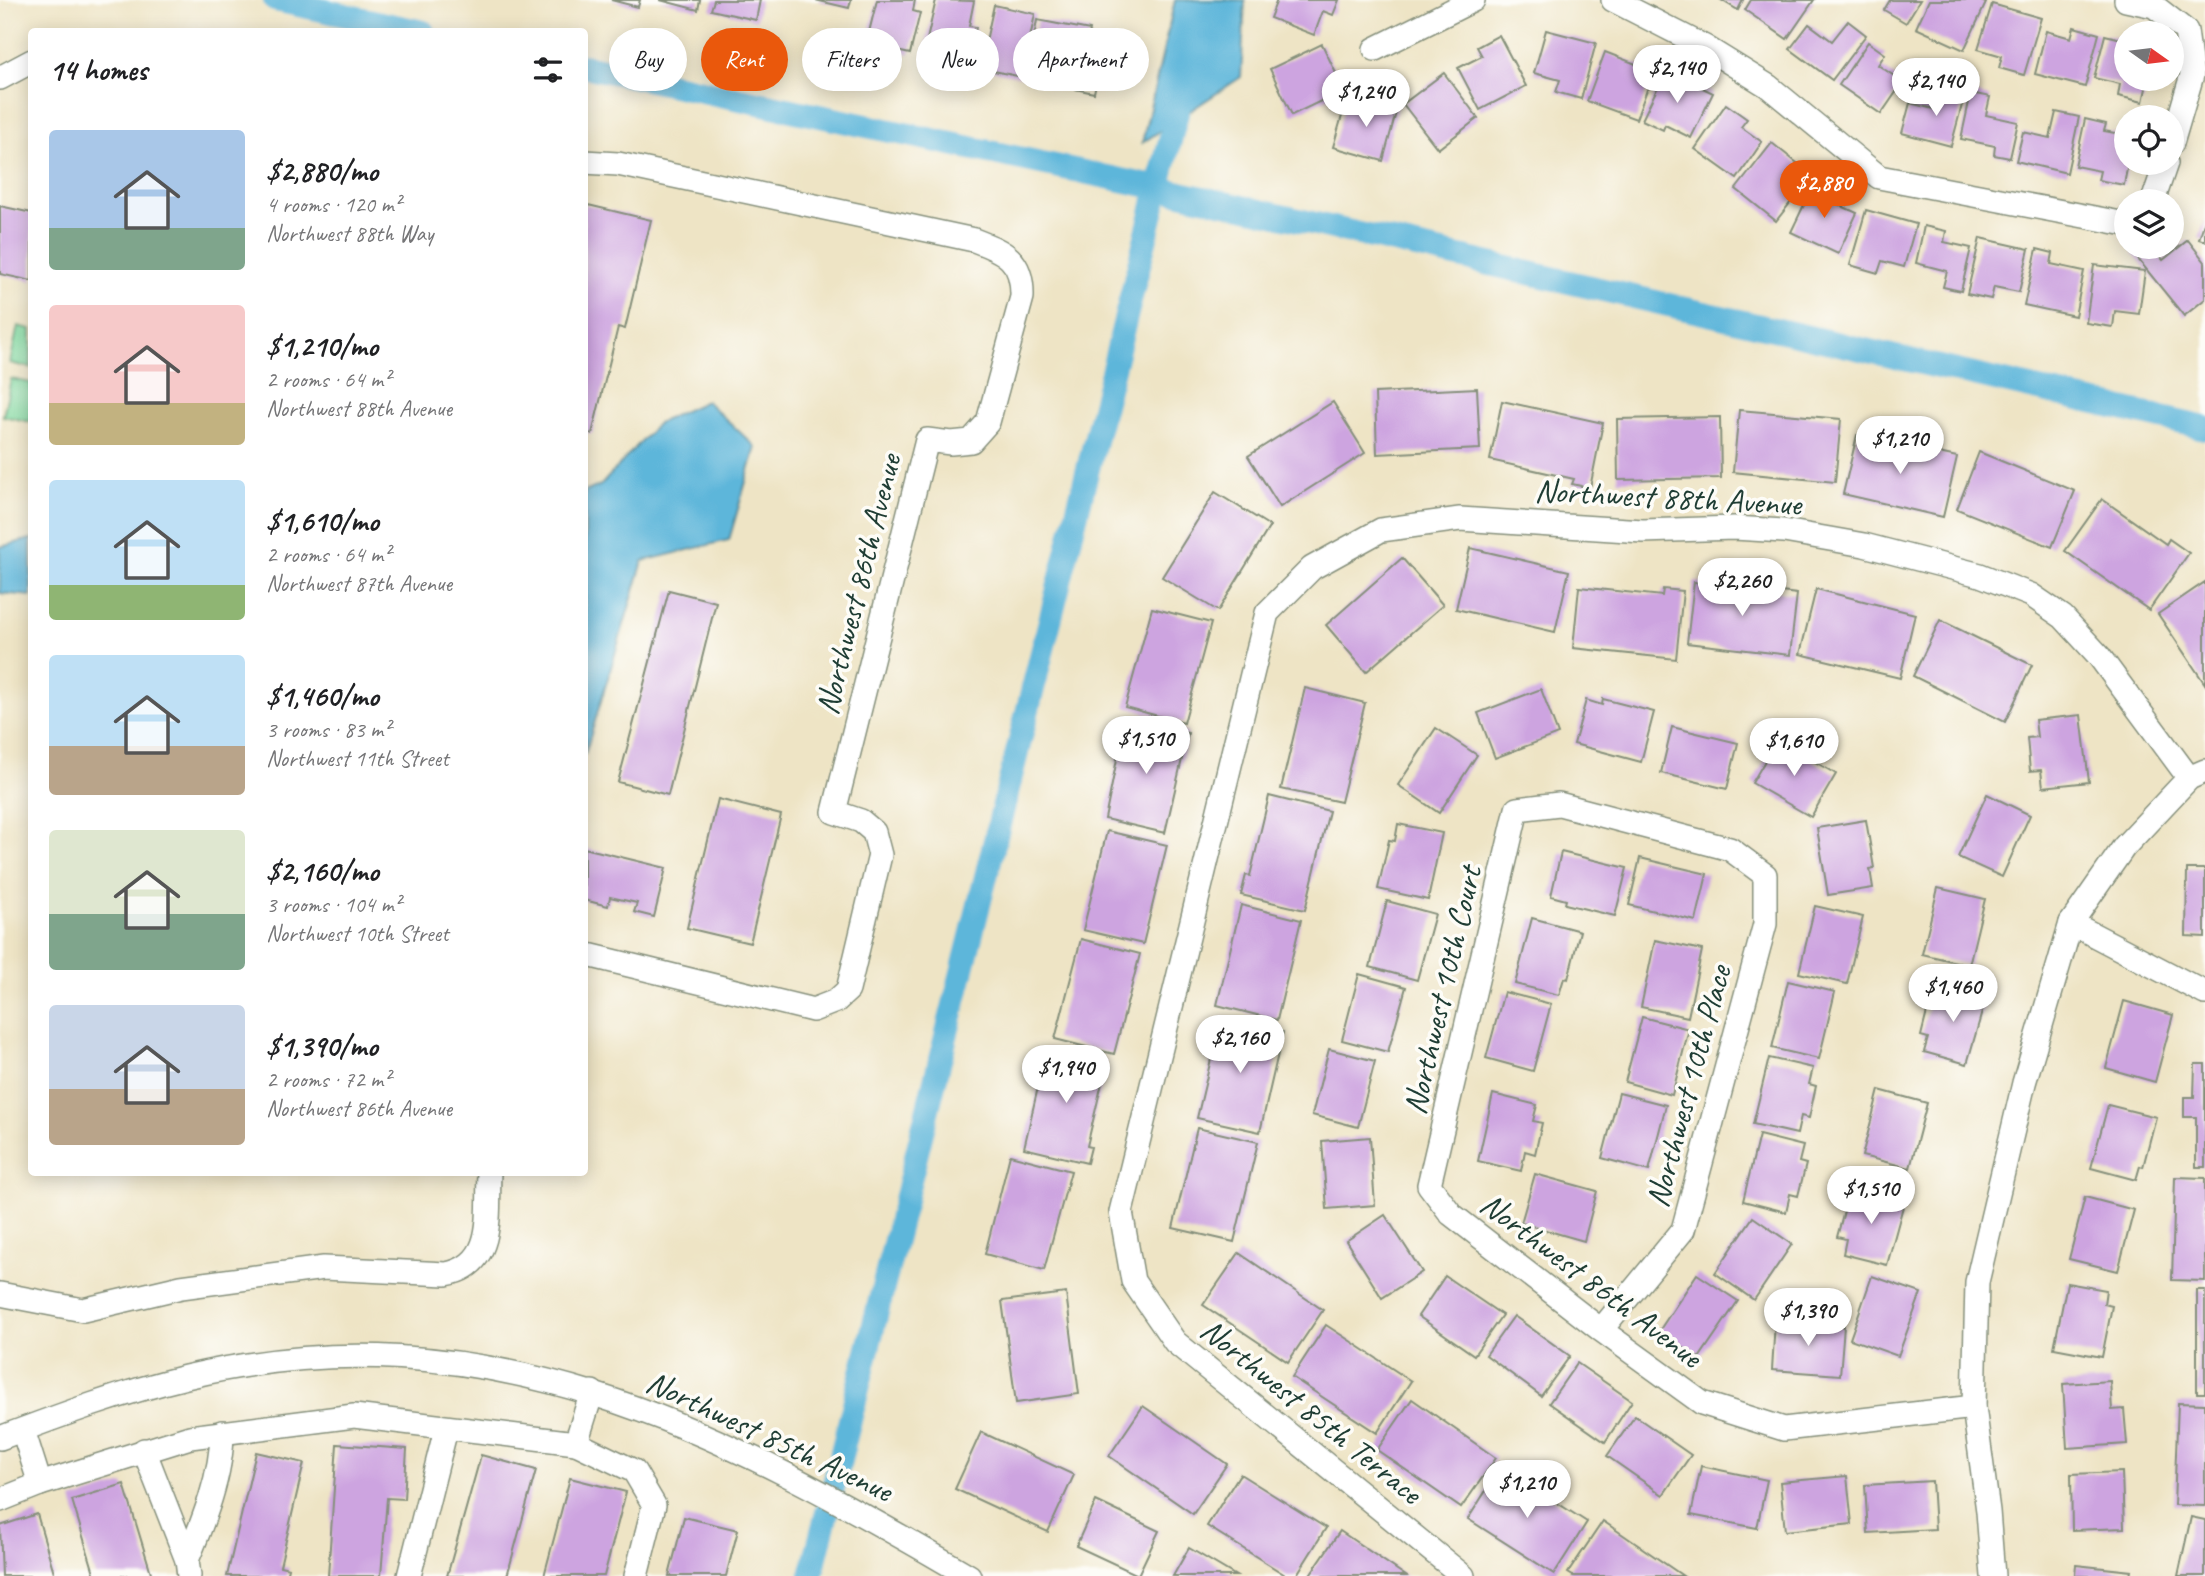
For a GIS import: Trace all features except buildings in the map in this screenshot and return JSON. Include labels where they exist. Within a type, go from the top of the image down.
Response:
[{"type":"street","points":[[1375,49],[1473,0]]},
{"type":"street","points":[[1617,0],[1705,47],[1768,86],[1879,177],[2114,222]]},
{"type":"street","points":[[2126,0],[2154,6],[2186,31],[2192,75],[2183,105]]},
{"type":"street","points":[[0,78],[28,63]]},
{"type":"street","name":"Northwest 86th Avenue","points":[[588,162],[618,164],[974,240],[1000,251],[1015,262],[1022,280],[1022,297],[988,422],[971,440],[951,443],[927,440],[834,812],[861,821],[874,832],[880,855],[848,990],[836,1001],[813,1010],[588,955]]},
{"type":"street","name":"Northwest 88th Avenue","points":[[1133,1281],[1121,1212],[1267,612],[1312,568],[1381,530],[1460,519],[1643,531],[1734,528],[1784,531],[1864,545],[1980,575],[2031,595],[2063,617],[2197,774]]},
{"type":"street","points":[[1993,1576],[1988,1511],[1974,1407],[1973,1332],[1976,1282],[2024,1083],[2071,923],[2124,847],[2197,774]]},
{"type":"street","name":"Northwest 10th Court","points":[[1429,1185],[1517,809],[1559,804],[1717,845],[1730,849],[1765,875]]},
{"type":"street","name":"Northwest 10th Place","points":[[1601,1330],[1683,1230],[1765,924],[1765,875]]},
{"type":"street","points":[[2071,923],[2205,993]]},
{"type":"street","points":[[0,1294],[83,1310],[181,1286],[324,1268],[446,1274],[461,1271],[478,1257],[486,1240],[489,1176]]},
{"type":"street","name":"Northwest 86th Avenue","points":[[1429,1185],[1451,1214],[1601,1330],[1703,1403],[1784,1429],[1974,1407]]},
{"type":"street","name":"Northwest 85th Terrace","points":[[1133,1281],[1175,1342],[1463,1576]]},
{"type":"street","name":"Northwest 85th Avenue","points":[[0,1438],[131,1392],[244,1366],[326,1358],[399,1358],[455,1363],[528,1374],[659,1415],[765,1463],[860,1512],[969,1576]]},
{"type":"street","points":[[576,1443],[592,1392]]},
{"type":"street","points":[[0,1500],[40,1483],[190,1437],[354,1416],[576,1443],[634,1471],[654,1505],[635,1576]]},
{"type":"street","points":[[409,1576],[446,1429]]},
{"type":"street","points":[[23,1430],[40,1483]]},
{"type":"street","points":[[188,1568],[222,1447],[222,1432]]},
{"type":"street","points":[[144,1450],[188,1568]]},
{"type":"green space","points":[[18,326],[28,328],[28,367],[10,363]]},
{"type":"green space","points":[[11,379],[28,382],[28,421],[3,416]]},
{"type":"water","points":[[1175,0],[1245,0],[1241,77],[1142,143]]},
{"type":"water","points":[[706,401],[756,447],[729,540],[643,561],[588,744],[588,491],[601,485],[658,423]]},
{"type":"water","points":[[28,540],[28,596],[0,593],[0,547]]},
{"type":"waterway","points":[[275,0],[404,28]]},
{"type":"waterway","points":[[588,67],[1159,188],[2205,428]]},
{"type":"waterway","points":[[811,1576],[1183,89]]}]
